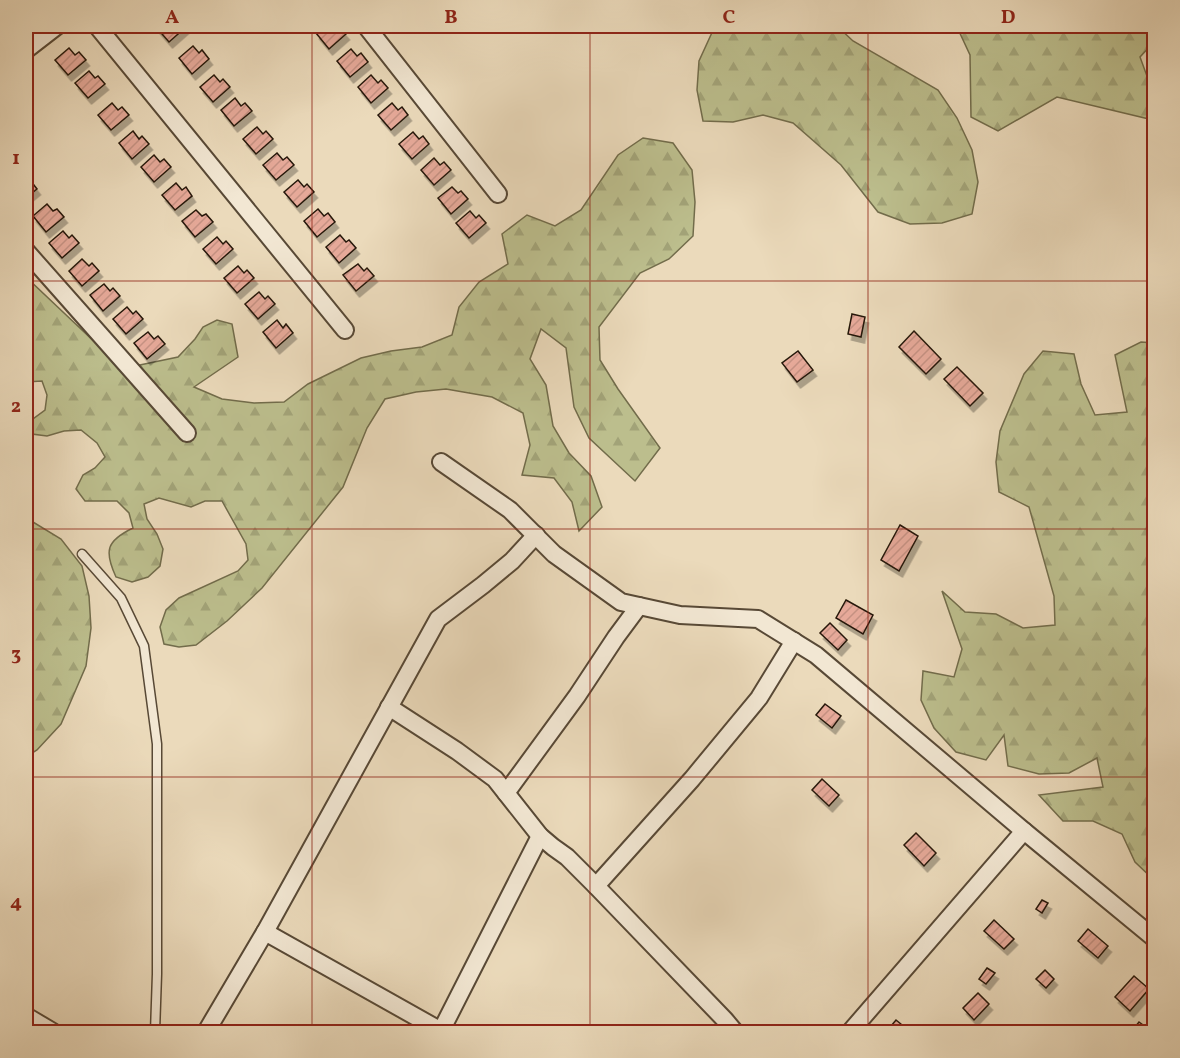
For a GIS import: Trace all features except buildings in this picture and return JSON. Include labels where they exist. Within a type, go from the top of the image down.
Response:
[{"type":"street","points":[[26,50],[57,26]]},
{"type":"street","points":[[97,26],[345,330]]},
{"type":"street","points":[[366,26],[498,194]]},
{"type":"street","points":[[26,251],[187,433]]},
{"type":"street","points":[[441,462],[510,510],[554,554],[621,602],[680,615],[758,619],[816,655],[1024,831],[1155,938]]},
{"type":"street","points":[[206,1032],[265,932],[438,619],[512,561],[536,535]]},
{"type":"street","points":[[506,793],[639,606]]},
{"type":"street","points":[[596,886],[692,779],[759,698],[794,641]]},
{"type":"street","points":[[389,707],[458,751],[495,779],[540,836],[567,857],[596,886],[735,1032]]},
{"type":"street","points":[[850,1032],[1024,831]]},
{"type":"street","points":[[265,932],[442,1032],[540,836]]},
{"type":"street","points":[[26,1016],[53,1032]]},
{"type":"lane","points":[[82,554],[121,598],[144,646],[156,744],[157,974],[154,1032]]},
{"type":"green space","points":[[715,26],[837,26],[853,41],[938,90],[957,118],[972,150],[978,182],[972,214],[942,223],[910,224],[878,212],[841,165],[793,123],[763,115],[733,122],[703,121],[697,90],[699,61]]},
{"type":"green space","points":[[954,26],[1154,26],[1154,42],[1140,57],[1151,87],[1149,119],[1057,97],[998,131],[971,117],[970,55],[957,27]]},
{"type":"green space","points":[[643,138],[673,143],[692,170],[695,202],[693,236],[669,259],[640,273],[599,327],[600,360],[660,448],[635,481],[589,438],[574,407],[566,348],[541,329],[530,359],[546,385],[553,426],[569,453],[591,476],[602,507],[579,531],[572,502],[554,478],[522,475],[530,445],[523,413],[492,397],[446,389],[416,392],[385,399],[367,428],[343,487],[262,588],[227,621],[196,645],[179,647],[164,644],[160,627],[166,610],[179,598],[238,571],[248,560],[246,544],[222,501],[205,501],[191,507],[159,498],[144,504],[147,519],[163,549],[160,566],[148,577],[132,582],[116,577],[110,560],[110,548],[117,537],[133,528],[129,513],[117,501],[85,501],[76,489],[83,475],[95,468],[105,457],[97,443],[81,430],[64,431],[47,436],[32,434],[33,419],[45,410],[47,395],[42,381],[26,382],[26,277],[120,366],[135,366],[178,357],[203,327],[217,320],[232,324],[238,357],[194,387],[222,399],[254,403],[284,402],[308,384],[361,358],[422,347],[452,335],[459,307],[479,282],[508,264],[502,234],[527,215],[555,226],[581,210],[618,155]]},
{"type":"green space","points":[[1141,342],[1154,343],[1154,880],[1135,862],[1122,834],[1093,821],[1063,821],[1039,795],[1103,787],[1097,758],[1069,773],[1039,774],[1008,766],[1004,735],[986,760],[956,752],[934,728],[921,700],[923,671],[954,677],[962,649],[942,591],[965,612],[996,614],[1023,628],[1055,625],[1054,596],[1029,507],[999,492],[996,462],[1000,431],[1024,374],[1043,351],[1074,354],[1081,384],[1095,415],[1127,412],[1115,355]]},
{"type":"green space","points":[[26,520],[61,539],[82,566],[89,596],[91,628],[86,666],[61,724],[37,750],[26,757]]}]
